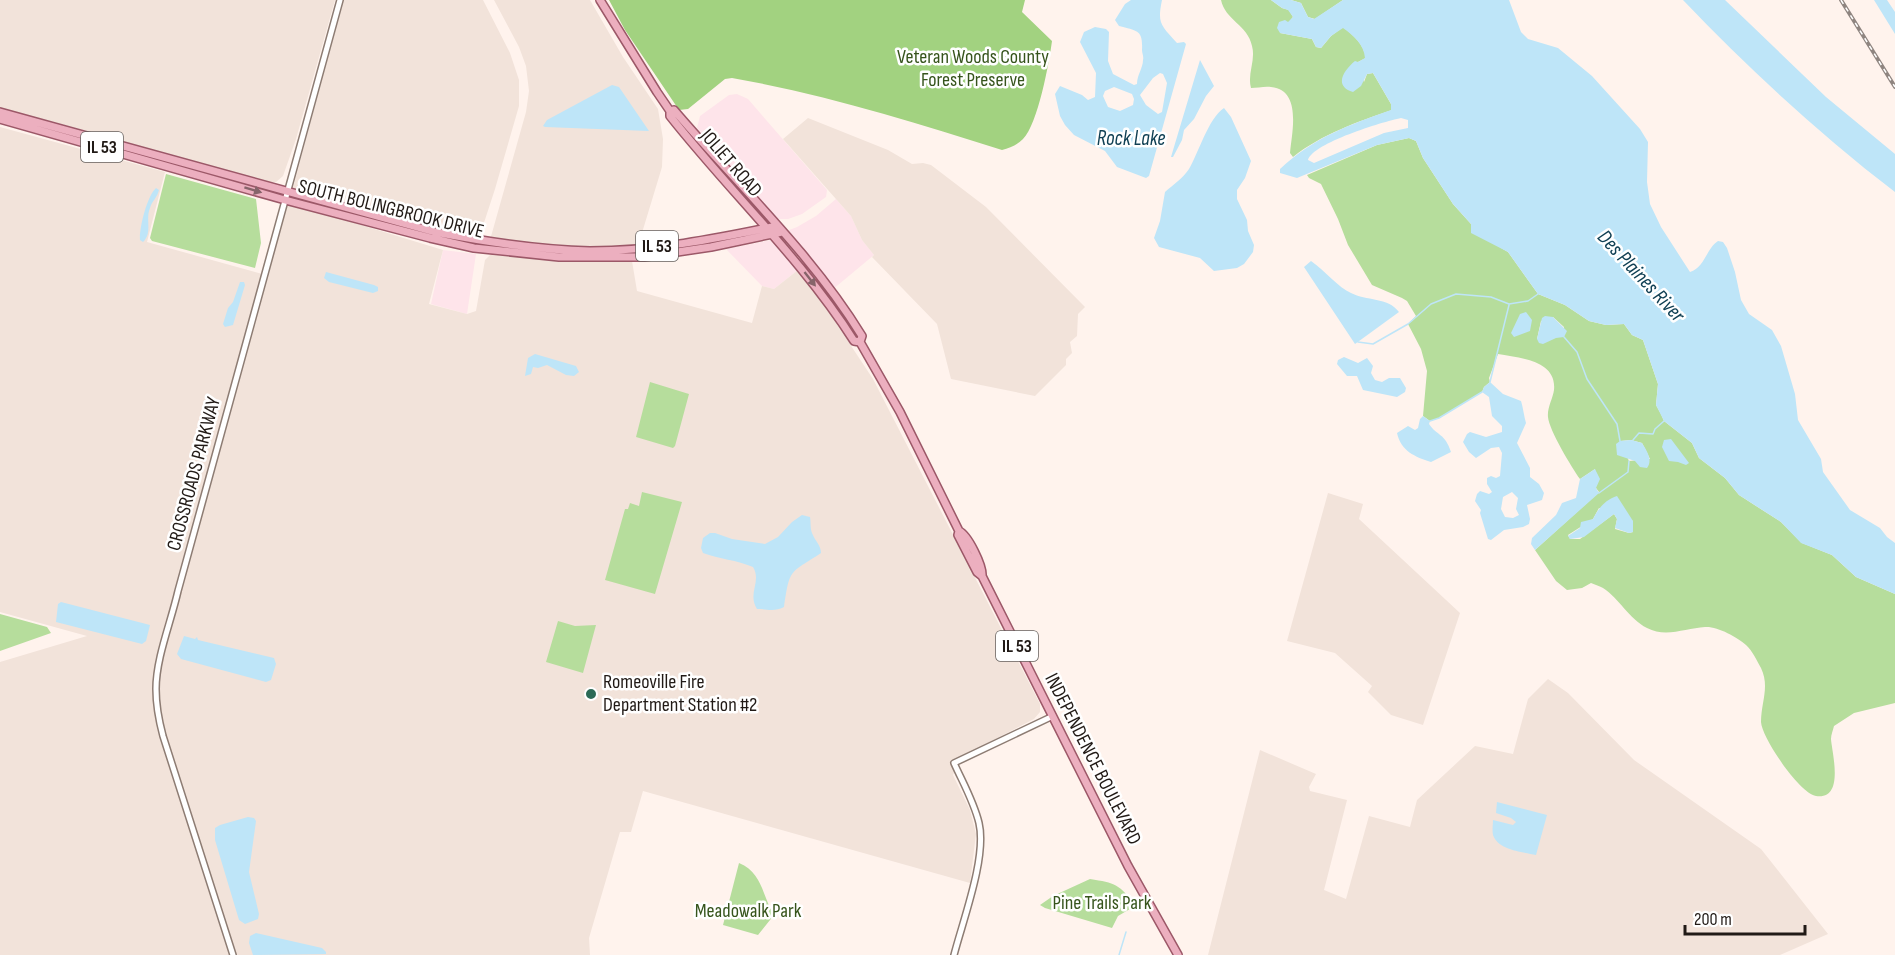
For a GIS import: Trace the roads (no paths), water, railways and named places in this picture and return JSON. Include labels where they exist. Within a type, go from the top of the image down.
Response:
[{"type":"main road","name":"JOLIET ROAD","points":[[600,0],[670,111],[670,116],[772,235]]},
{"type":"main road","name":"JOLIET ROAD","points":[[670,111],[674,110],[780,229]]},
{"type":"main road","name":"SOUTH BOLINGBROOK DRIVE","points":[[0,112],[435,232],[485,242],[545,249],[593,251],[704,240],[766,228],[780,229]]},
{"type":"main road","name":"SOUTH BOLINGBROOK DRIVE","points":[[0,119],[285,200],[474,248],[548,256],[616,258],[658,256],[772,235],[780,229]]},
{"type":"main road","name":"INDEPENDENCE BOULEVARD","points":[[780,229],[839,301],[862,336],[860,342],[900,412],[959,531],[958,536],[977,572],[982,576],[1141,892],[1178,955]]},
{"type":"main road","name":"INDEPENDENCE BOULEVARD","points":[[772,235],[810,279],[854,341],[860,342]]},
{"type":"street","name":"CROSSROADS PARKWAY","points":[[233,955],[163,736],[156,687],[159,666],[178,594],[340,0]]},
{"type":"street","points":[[954,955],[976,871],[981,838],[974,806],[954,763],[1053,716]]},
{"type":"water","name":"Rock Lake","points":[[1131,0],[1162,0],[1160,19],[1162,24],[1177,43],[1186,44],[1149,176],[1146,178],[1117,167],[1105,151],[1074,135],[1060,116],[1055,94],[1060,86],[1088,100],[1095,97],[1096,73],[1080,42],[1084,32],[1095,27],[1106,29],[1109,32],[1108,61],[1113,74],[1134,85],[1137,84],[1143,59],[1142,39],[1138,32],[1119,26],[1115,20],[1125,4]],"holes":[[[1160,73],[1163,74],[1167,83],[1162,112],[1158,114],[1146,105],[1140,95],[1153,78]],[[1114,87],[1132,94],[1133,105],[1120,111],[1108,107],[1103,96],[1105,91]]]},
{"type":"water","name":"Des Plaines River","points":[[1271,0],[1291,0],[1301,3],[1308,17],[1314,19],[1343,0],[1509,0],[1521,32],[1528,39],[1558,48],[1592,76],[1640,129],[1648,142],[1647,182],[1650,204],[1661,227],[1690,272],[1699,266],[1718,241],[1723,242],[1727,248],[1741,300],[1749,314],[1772,330],[1781,346],[1795,394],[1798,420],[1821,459],[1823,472],[1850,510],[1880,528],[1895,543],[1895,594],[1856,577],[1832,555],[1801,543],[1781,522],[1739,495],[1725,478],[1699,458],[1692,443],[1664,421],[1656,405],[1658,384],[1643,340],[1632,335],[1624,324],[1606,325],[1589,321],[1565,305],[1538,294],[1508,252],[1471,233],[1471,224],[1453,204],[1423,158],[1416,141],[1409,138],[1377,145],[1297,178],[1280,173],[1280,169],[1293,158],[1319,140],[1391,110],[1391,104],[1373,73],[1367,74],[1361,86],[1353,92],[1343,86],[1342,78],[1347,69],[1355,61],[1358,62],[1365,58],[1363,48],[1354,37],[1343,28],[1331,36],[1321,48],[1316,47],[1312,39],[1280,33],[1277,28],[1279,22],[1285,20],[1288,22],[1293,17],[1288,10]],"holes":[[[1401,118],[1408,120],[1408,128],[1384,133],[1314,163],[1308,160],[1322,147],[1349,134]]]},
{"type":"water","points":[[1683,0],[1725,0],[1826,97],[1895,154],[1895,192],[1785,100]]},
{"type":"water","points":[[1874,0],[1887,0],[1895,12],[1895,34]]},
{"type":"water","points":[[1200,60],[1214,86],[1194,119],[1184,130],[1182,140],[1171,157]]},
{"type":"water","points":[[612,85],[619,87],[649,131],[543,126],[547,120]]},
{"type":"water","points":[[1224,108],[1231,117],[1251,161],[1245,178],[1237,190],[1237,199],[1247,220],[1248,231],[1254,245],[1253,252],[1244,264],[1237,268],[1214,271],[1200,258],[1159,247],[1154,238],[1160,221],[1165,192],[1189,169],[1213,120]]},
{"type":"water","points":[[156,188],[159,190],[150,208],[148,234],[143,242],[140,240],[142,221]]},
{"type":"water","points":[[1311,261],[1346,291],[1389,304],[1399,312],[1355,344],[1304,267]]},
{"type":"water","points":[[326,272],[374,285],[378,287],[378,291],[373,293],[329,282],[324,278]]},
{"type":"water","points":[[240,282],[244,282],[245,285],[233,325],[225,327],[223,324],[228,308],[233,302]]},
{"type":"water","points":[[1526,312],[1532,320],[1530,331],[1514,337],[1511,333],[1520,314]]},
{"type":"water","points":[[1553,317],[1567,331],[1564,337],[1543,344],[1539,343],[1537,339],[1542,318]]},
{"type":"water","points":[[535,354],[576,366],[579,372],[574,376],[566,375],[547,365],[533,367],[531,374],[525,376],[528,358]]},
{"type":"water","points":[[1344,357],[1358,363],[1367,358],[1373,366],[1371,373],[1375,380],[1382,382],[1389,378],[1400,378],[1406,388],[1405,392],[1397,397],[1363,390],[1357,376],[1347,376],[1337,364],[1338,360]]},
{"type":"water","points":[[1490,382],[1503,394],[1521,401],[1526,423],[1517,443],[1530,468],[1530,477],[1539,484],[1544,493],[1542,500],[1527,505],[1529,524],[1504,530],[1491,540],[1488,539],[1481,510],[1475,501],[1480,491],[1489,494],[1492,492],[1487,484],[1487,478],[1500,476],[1502,453],[1499,447],[1491,448],[1476,458],[1463,442],[1470,432],[1486,437],[1502,432],[1502,426],[1492,416],[1489,397],[1482,392]],"holes":[[[1512,492],[1518,498],[1516,509],[1519,515],[1513,518],[1505,517],[1501,509],[1503,497]]]},
{"type":"water","points":[[1423,416],[1444,438],[1451,452],[1431,462],[1405,449],[1397,433],[1408,426],[1415,430]]},
{"type":"water","points":[[1671,439],[1689,463],[1686,465],[1669,461],[1662,447],[1664,440]]},
{"type":"water","points":[[1631,440],[1642,443],[1646,449],[1649,459],[1647,468],[1640,467],[1635,461],[1617,455],[1616,444],[1620,441]]},
{"type":"water","points":[[1595,469],[1600,479],[1596,488],[1599,493],[1535,550],[1531,544],[1532,538],[1556,515],[1562,503],[1576,498],[1580,479]]},
{"type":"water","points":[[1617,496],[1633,521],[1633,532],[1629,533],[1615,528],[1617,519],[1614,514],[1584,537],[1570,539],[1568,536],[1580,528],[1581,522],[1593,519],[1609,499]]},
{"type":"water","points":[[802,515],[810,517],[811,531],[821,553],[793,573],[784,607],[780,609],[757,609],[753,598],[756,578],[753,567],[703,553],[701,548],[703,538],[710,533],[765,544],[778,537]]},
{"type":"water","points":[[61,602],[150,625],[146,641],[142,644],[56,622],[58,604]]},
{"type":"water","points":[[184,636],[195,639],[197,637],[198,640],[274,658],[276,664],[271,680],[266,682],[181,659],[177,654]]},
{"type":"water","points":[[1497,802],[1547,815],[1536,855],[1511,850],[1496,840],[1493,833],[1493,820],[1513,825],[1516,822],[1496,813]]},
{"type":"water","points":[[248,817],[256,821],[249,872],[259,914],[258,919],[245,924],[239,920],[215,840],[215,828]]},
{"type":"water","points":[[256,933],[322,948],[326,954],[253,955],[249,943],[250,936]]},
{"type":"waterway","points":[[1358,342],[1373,344],[1408,324],[1431,304],[1456,294],[1491,297],[1509,304],[1528,301],[1538,294]]},
{"type":"waterway","points":[[1490,382],[1509,305]]},
{"type":"waterway","points":[[1564,337],[1577,352],[1587,379],[1617,424],[1620,441]]},
{"type":"waterway","points":[[1430,421],[1482,392]]},
{"type":"waterway","points":[[1633,440],[1639,433],[1653,434],[1664,421]]},
{"type":"waterway","points":[[1599,493],[1628,472],[1629,461]]},
{"type":"waterway","points":[[1119,955],[1126,932]]},
{"type":"railway","points":[[1841,0],[1895,87]]},
{"type":"place","name":"Romeoville Fire Department Station #2","points":[[591,694]]},
{"type":"park label","name":"Veteran Woods County Forest Preserve","points":[[973,68]]},
{"type":"park label","name":"Pine Trails Park","points":[[1102,903]]},
{"type":"park label","name":"Meadowalk Park","points":[[748,911]]}]
